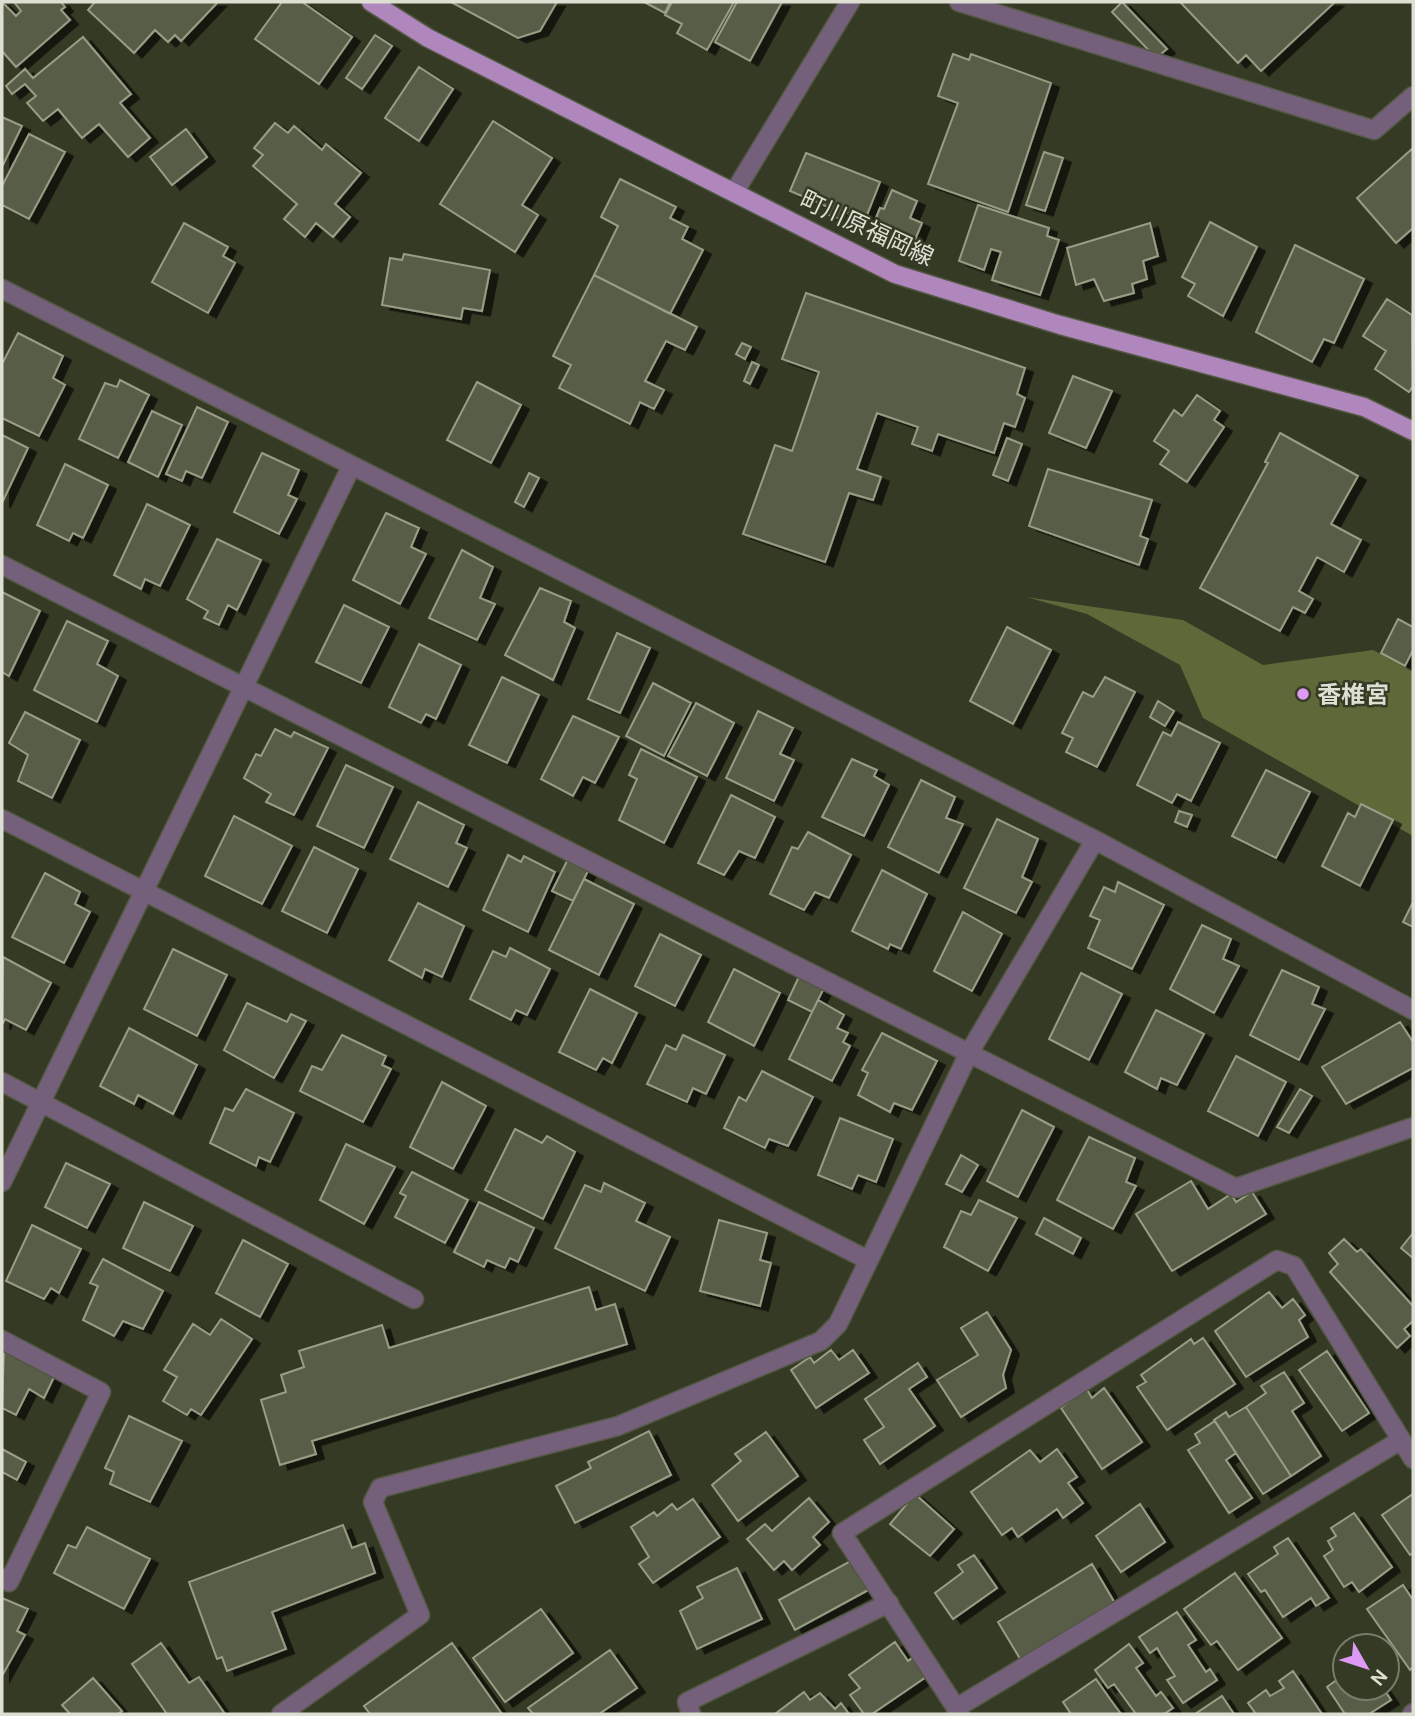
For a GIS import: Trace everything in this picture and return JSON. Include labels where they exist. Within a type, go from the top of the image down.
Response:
[{"type":"main road","name":"町川原福岡線","points":[[371,2],[428,38],[895,274],[1060,325],[1364,407],[1413,431]]},
{"type":"street","points":[[735,191],[850,2]]},
{"type":"street","points":[[958,2],[1374,130],[1413,96]]},
{"type":"street","points":[[2,289],[1095,840],[1413,1010]]},
{"type":"street","points":[[2,1182],[145,894],[351,467]]},
{"type":"street","points":[[2,565],[1236,1188],[1413,1127]]},
{"type":"street","points":[[2,820],[868,1259]]},
{"type":"street","points":[[281,1714],[420,1615],[373,1502],[380,1488],[618,1426],[821,1340],[838,1324],[969,1053],[1095,840]]},
{"type":"street","points":[[2,1082],[414,1299]]},
{"type":"street","points":[[1401,1440],[958,1711],[842,1533],[1278,1260],[1294,1266],[1413,1459]]},
{"type":"street","points":[[2,1340],[101,1392],[9,1582],[2,1578]]},
{"type":"street","points":[[691,1714],[687,1702],[888,1603]]},
{"type":"green space","name":"香椎宮","points":[[1026,597],[1183,620],[1263,665],[1373,650],[1413,670],[1413,836],[1203,718],[1180,665],[1087,614]]},
{"type":"building","points":[[2,2],[16,16],[21,11],[14,2],[61,2],[65,7],[61,10],[70,20],[16,67],[2,51]]},
{"type":"building","points":[[95,2],[218,2],[181,41],[175,35],[168,42],[155,30],[134,53],[88,10]]},
{"type":"building","points":[[282,2],[302,2],[352,37],[319,84],[255,39]]},
{"type":"building","points":[[451,2],[557,2],[540,31],[518,38]]},
{"type":"building","points":[[644,2],[670,2],[665,13]]},
{"type":"building","points":[[672,2],[734,2],[707,50],[677,33],[682,24],[665,15]]},
{"type":"building","points":[[737,2],[782,2],[750,61],[715,42]]},
{"type":"building","points":[[1122,2],[1167,49],[1156,58],[1112,12]]},
{"type":"building","points":[[1180,2],[1335,2],[1261,71],[1246,55],[1238,63]]},
{"type":"building","points":[[375,35],[392,46],[362,89],[346,78]]},
{"type":"building","points":[[83,37],[131,94],[120,103],[150,138],[128,157],[99,124],[82,138],[58,109],[43,121],[27,103],[36,96],[25,84],[12,94],[6,86],[25,69],[33,78]]},
{"type":"building","points":[[953,54],[969,60],[971,54],[1051,83],[1008,212],[928,184],[958,103],[938,96]]},
{"type":"building","points":[[419,67],[453,89],[419,141],[385,118]]},
{"type":"building","points":[[2,117],[22,126],[2,167]]},
{"type":"building","points":[[493,121],[552,158],[522,205],[538,215],[515,252],[440,204]]},
{"type":"building","points":[[275,123],[288,133],[294,126],[322,150],[326,144],[361,173],[335,204],[350,217],[333,237],[316,223],[305,237],[284,219],[297,204],[253,166],[263,155],[254,148]]},
{"type":"building","points":[[186,129],[207,157],[172,185],[150,157]]},
{"type":"building","points":[[29,134],[65,152],[29,219],[2,205],[2,186]]},
{"type":"building","points":[[1413,148],[1413,228],[1396,243],[1357,198]]},
{"type":"building","points":[[1044,152],[1063,158],[1045,211],[1026,205]]},
{"type":"building","points":[[806,153],[880,182],[865,220],[843,211],[840,219],[825,214],[828,207],[790,191]]},
{"type":"building","points":[[620,179],[676,207],[670,218],[688,227],[682,239],[703,250],[670,314],[594,275],[618,226],[601,217]]},
{"type":"building","points":[[892,190],[917,201],[910,218],[922,223],[910,252],[869,235],[880,208],[884,209]]},
{"type":"building","points":[[978,205],[1049,228],[1047,236],[1059,240],[1040,295],[992,280],[1001,252],[991,249],[984,270],[959,261]]},
{"type":"building","points":[[1210,222],[1257,247],[1223,316],[1188,296],[1195,284],[1182,277]]},
{"type":"building","points":[[184,223],[228,247],[223,256],[235,263],[208,313],[152,282]]},
{"type":"building","points":[[1150,223],[1158,256],[1143,261],[1147,279],[1132,284],[1134,293],[1104,301],[1094,279],[1076,285],[1067,248]]},
{"type":"building","points":[[1295,245],[1364,279],[1334,343],[1324,339],[1312,362],[1256,332]]},
{"type":"building","points":[[404,254],[490,270],[482,311],[463,308],[461,319],[382,305],[390,258],[402,260]]},
{"type":"building","points":[[594,275],[697,327],[685,350],[666,341],[645,381],[664,390],[654,409],[640,402],[630,424],[559,388],[571,365],[553,356]]},
{"type":"building","points":[[806,293],[1025,368],[1017,394],[1025,398],[1015,427],[1004,423],[994,453],[938,434],[932,451],[912,444],[918,427],[877,413],[857,469],[881,477],[873,500],[849,493],[825,562],[743,534],[775,445],[792,451],[819,372],[782,359]]},
{"type":"building","points":[[1387,299],[1412,315],[1413,386],[1409,392],[1375,369],[1386,351],[1363,336]]},
{"type":"building","points":[[18,333],[63,356],[53,378],[65,385],[39,436],[2,418],[2,364]]},
{"type":"building","points":[[742,343],[751,347],[745,359],[736,354]]},
{"type":"building","points":[[752,362],[759,365],[750,384],[744,381]]},
{"type":"building","points":[[1073,376],[1112,391],[1086,448],[1049,433]]},
{"type":"building","points":[[120,380],[149,395],[118,458],[79,439],[105,383],[117,387]]},
{"type":"building","points":[[477,382],[521,405],[491,463],[447,440]]},
{"type":"building","points":[[1197,395],[1220,411],[1214,420],[1224,427],[1187,482],[1160,464],[1169,451],[1154,441],[1174,410],[1182,416]]},
{"type":"building","points":[[197,407],[228,422],[202,478],[186,471],[182,481],[166,474]]},
{"type":"building","points":[[152,411],[182,425],[158,477],[128,462]]},
{"type":"building","points":[[1280,433],[1358,476],[1331,524],[1361,540],[1344,572],[1317,557],[1299,591],[1313,599],[1305,613],[1293,607],[1280,631],[1200,588],[1268,463],[1265,462]]},
{"type":"building","points":[[2,435],[28,448],[2,503]]},
{"type":"building","points":[[1007,438],[1022,444],[1008,481],[993,475]]},
{"type":"building","points":[[262,453],[299,470],[288,495],[297,499],[279,534],[234,512]]},
{"type":"building","points":[[65,464],[108,485],[83,538],[73,533],[69,541],[37,525]]},
{"type":"building","points":[[1048,469],[1152,500],[1140,536],[1148,539],[1139,565],[1029,526]]},
{"type":"building","points":[[529,473],[539,478],[524,507],[515,502]]},
{"type":"building","points":[[147,504],[190,525],[160,586],[145,579],[141,589],[114,575]]},
{"type":"building","points":[[386,513],[419,528],[411,547],[426,554],[400,604],[353,580]]},
{"type":"building","points":[[217,539],[261,560],[237,610],[228,605],[219,625],[204,618],[208,611],[187,599]]},
{"type":"building","points":[[462,550],[493,567],[480,598],[495,604],[477,640],[429,618]]},
{"type":"building","points":[[540,588],[571,601],[564,622],[575,628],[553,680],[505,655]]},
{"type":"building","points":[[2,592],[40,611],[9,676],[2,672]]},
{"type":"building","points":[[344,605],[389,627],[361,683],[316,662]]},
{"type":"building","points":[[1398,619],[1413,627],[1413,650],[1405,666],[1381,653]]},
{"type":"building","points":[[67,621],[108,641],[97,664],[118,676],[97,722],[34,690]]},
{"type":"building","points":[[1007,627],[1051,650],[1013,724],[970,701]]},
{"type":"building","points":[[617,633],[650,648],[620,713],[588,699]]},
{"type":"building","points":[[419,644],[461,665],[436,719],[426,714],[421,723],[389,707]]},
{"type":"building","points":[[502,677],[539,695],[507,763],[469,745]]},
{"type":"building","points":[[1105,677],[1135,692],[1097,767],[1066,752],[1073,738],[1062,733],[1083,692],[1093,697]]},
{"type":"building","points":[[653,683],[691,703],[664,756],[626,736]]},
{"type":"building","points":[[1158,701],[1174,711],[1165,726],[1150,717]]},
{"type":"building","points":[[696,703],[734,723],[707,776],[668,756]]},
{"type":"building","points":[[758,711],[793,728],[780,754],[794,760],[774,801],[726,778]]},
{"type":"building","points":[[25,712],[80,740],[52,798],[18,781],[28,755],[9,743]]},
{"type":"building","points":[[573,716],[619,737],[595,783],[583,777],[573,796],[541,779]]},
{"type":"building","points":[[1178,722],[1220,743],[1191,801],[1177,794],[1172,803],[1137,785],[1163,732],[1171,736]]},
{"type":"building","points":[[275,729],[291,737],[294,732],[328,748],[294,815],[266,802],[271,794],[244,778],[256,754],[261,756]]},
{"type":"building","points":[[641,749],[697,777],[664,843],[619,820],[637,779],[629,775]]},
{"type":"building","points":[[852,759],[877,770],[874,776],[889,785],[864,836],[822,817]]},
{"type":"building","points":[[346,765],[393,787],[364,848],[317,826]]},
{"type":"building","points":[[1266,770],[1310,792],[1276,858],[1232,836]]},
{"type":"building","points":[[921,780],[955,797],[946,818],[963,824],[939,873],[888,847]]},
{"type":"building","points":[[731,795],[775,817],[755,858],[739,851],[724,875],[698,863]]},
{"type":"building","points":[[418,802],[464,825],[456,843],[467,848],[448,887],[390,859]]},
{"type":"building","points":[[1361,804],[1393,820],[1360,886],[1322,866],[1348,813],[1355,817]]},
{"type":"building","points":[[1179,811],[1192,815],[1187,827],[1175,822]]},
{"type":"building","points":[[234,816],[292,846],[262,904],[205,876]]},
{"type":"building","points":[[997,819],[1038,839],[1022,877],[1032,882],[1016,913],[964,888]]},
{"type":"building","points":[[808,832],[851,855],[829,898],[815,892],[804,910],[770,894],[792,847],[798,849]]},
{"type":"building","points":[[314,847],[358,869],[327,933],[282,911]]},
{"type":"building","points":[[508,855],[521,862],[524,856],[555,872],[528,932],[483,910]]},
{"type":"building","points":[[568,859],[589,869],[573,901],[552,891]]},
{"type":"building","points":[[882,870],[927,894],[901,949],[890,944],[888,949],[852,931]]},
{"type":"building","points":[[45,873],[80,892],[75,904],[90,912],[64,963],[12,937]]},
{"type":"building","points":[[584,879],[634,904],[599,975],[549,950]]},
{"type":"building","points":[[1118,882],[1164,905],[1132,969],[1088,948],[1100,920],[1090,916],[1104,887],[1115,892]]},
{"type":"building","points":[[1413,902],[1413,927],[1403,922]]},
{"type":"building","points":[[418,903],[464,926],[442,977],[425,969],[422,978],[389,960]]},
{"type":"building","points":[[963,912],[1002,934],[972,991],[934,971]]},
{"type":"building","points":[[1202,925],[1231,939],[1223,959],[1239,966],[1214,1013],[1170,989]]},
{"type":"building","points":[[660,934],[701,955],[675,1006],[635,986]]},
{"type":"building","points":[[510,948],[550,969],[527,1015],[516,1010],[511,1020],[470,999],[493,951],[506,957]]},
{"type":"building","points":[[173,949],[227,975],[197,1036],[144,1009]]},
{"type":"building","points":[[3,957],[51,983],[26,1030],[5,1019],[2,1025]]},
{"type":"building","points":[[734,969],[780,993],[754,1046],[708,1022]]},
{"type":"building","points":[[802,970],[827,982],[812,1012],[788,1000]]},
{"type":"building","points":[[1282,970],[1319,987],[1312,1004],[1325,1009],[1299,1060],[1250,1035]]},
{"type":"building","points":[[1081,973],[1122,994],[1089,1060],[1049,1039]]},
{"type":"building","points":[[590,989],[637,1013],[612,1063],[603,1058],[596,1070],[559,1052]]},
{"type":"building","points":[[818,1000],[844,1015],[837,1028],[848,1033],[843,1042],[850,1046],[832,1081],[789,1059]]},
{"type":"building","points":[[247,1003],[287,1022],[291,1014],[306,1021],[274,1078],[224,1050]]},
{"type":"building","points":[[1156,1010],[1204,1034],[1177,1085],[1161,1078],[1157,1089],[1125,1072]]},
{"type":"building","points":[[1400,1022],[1413,1042],[1413,1068],[1346,1104],[1322,1067]]},
{"type":"building","points":[[129,1028],[197,1065],[173,1114],[138,1095],[134,1104],[100,1086]]},
{"type":"building","points":[[882,1033],[937,1061],[912,1110],[894,1103],[890,1112],[858,1095],[868,1073],[862,1070]]},
{"type":"building","points":[[342,1035],[386,1056],[382,1065],[391,1069],[363,1122],[300,1091],[312,1066],[322,1070]]},
{"type":"building","points":[[683,1035],[725,1055],[706,1094],[693,1088],[687,1102],[647,1084],[666,1045],[676,1050]]},
{"type":"building","points":[[1236,1056],[1286,1082],[1258,1136],[1208,1111]]},
{"type":"building","points":[[762,1071],[813,1097],[788,1146],[769,1139],[765,1148],[724,1128],[739,1097],[746,1101]]},
{"type":"building","points":[[442,1082],[486,1106],[453,1169],[410,1147]]},
{"type":"building","points":[[246,1089],[294,1113],[270,1162],[259,1157],[256,1166],[210,1143],[225,1108],[233,1111]]},
{"type":"building","points":[[1300,1089],[1312,1096],[1289,1133],[1277,1127]]},
{"type":"building","points":[[1022,1110],[1054,1127],[1018,1197],[987,1181]]},
{"type":"building","points":[[840,1118],[893,1139],[876,1182],[858,1175],[852,1189],[818,1175]]},
{"type":"building","points":[[515,1129],[542,1143],[547,1136],[575,1152],[543,1219],[485,1190]]},
{"type":"building","points":[[1089,1137],[1135,1158],[1126,1182],[1136,1186],[1113,1229],[1057,1200]]},
{"type":"building","points":[[346,1144],[395,1167],[364,1224],[320,1200]]},
{"type":"building","points":[[961,1155],[978,1165],[962,1192],[946,1184]]},
{"type":"building","points":[[66,1163],[110,1184],[87,1228],[45,1207]]},
{"type":"building","points":[[412,1172],[468,1200],[445,1243],[395,1217],[406,1196],[400,1193]]},
{"type":"building","points":[[1191,1181],[1208,1209],[1231,1194],[1236,1202],[1252,1192],[1266,1214],[1172,1271],[1136,1214]]},
{"type":"building","points":[[604,1183],[645,1203],[636,1221],[670,1237],[645,1291],[555,1248],[585,1185],[601,1192]]},
{"type":"building","points":[[979,1200],[1017,1218],[988,1271],[944,1247],[961,1211],[971,1215]]},
{"type":"building","points":[[144,1202],[193,1226],[170,1271],[123,1248]]},
{"type":"building","points":[[479,1202],[534,1228],[518,1262],[510,1258],[505,1268],[487,1260],[484,1267],[454,1252]]},
{"type":"building","points":[[1044,1218],[1081,1238],[1073,1254],[1036,1234]]},
{"type":"building","points":[[719,1220],[767,1233],[760,1260],[771,1263],[760,1306],[700,1291]]},
{"type":"building","points":[[32,1225],[81,1249],[59,1293],[51,1288],[44,1299],[6,1281]]},
{"type":"building","points":[[1413,1233],[1413,1258],[1401,1248]]},
{"type":"building","points":[[1344,1239],[1357,1252],[1361,1249],[1413,1306],[1413,1321],[1404,1329],[1410,1336],[1397,1348],[1330,1272],[1338,1264],[1329,1253]]},
{"type":"building","points":[[243,1240],[288,1264],[260,1317],[216,1293]]},
{"type":"building","points":[[103,1259],[163,1291],[143,1329],[123,1321],[114,1336],[83,1320],[98,1286],[90,1283]]},
{"type":"building","points":[[589,1287],[596,1310],[615,1304],[627,1344],[312,1441],[316,1454],[280,1465],[261,1400],[286,1392],[281,1375],[304,1367],[299,1351],[382,1325],[389,1348]]},
{"type":"building","points":[[1269,1292],[1282,1308],[1293,1299],[1305,1315],[1299,1320],[1308,1337],[1246,1377],[1215,1331]]},
{"type":"building","points":[[987,1312],[1011,1350],[1003,1375],[1006,1388],[961,1417],[937,1380],[978,1355],[961,1328]]},
{"type":"building","points":[[221,1319],[252,1339],[201,1415],[191,1409],[187,1415],[163,1401],[177,1377],[164,1370],[193,1324],[210,1335]]},
{"type":"building","points":[[1203,1338],[1235,1384],[1167,1430],[1137,1387],[1146,1382],[1141,1375],[1191,1339],[1194,1344]]},
{"type":"building","points":[[4,1349],[55,1375],[44,1398],[29,1389],[16,1415],[2,1408]]},
{"type":"building","points":[[831,1350],[839,1360],[853,1350],[869,1373],[816,1408],[791,1370],[810,1357],[814,1363]]},
{"type":"building","points":[[1327,1351],[1369,1413],[1342,1431],[1299,1370]]},
{"type":"building","points":[[918,1363],[927,1377],[909,1389],[935,1426],[880,1464],[864,1440],[884,1427],[865,1399]]},
{"type":"building","points":[[1284,1372],[1304,1403],[1292,1411],[1321,1456],[1291,1476],[1246,1407],[1266,1393],[1261,1386]]},
{"type":"building","points":[[1086,1388],[1092,1398],[1104,1388],[1142,1442],[1102,1469],[1061,1408]]},
{"type":"building","points":[[1246,1407],[1291,1476],[1263,1494],[1214,1420],[1226,1412],[1229,1417]]},
{"type":"building","points":[[129,1416],[182,1441],[150,1502],[110,1484],[114,1472],[105,1468]]},
{"type":"building","points":[[1215,1421],[1236,1453],[1226,1460],[1252,1498],[1229,1513],[1188,1450],[1200,1443],[1195,1434]]},
{"type":"building","points":[[649,1431],[671,1475],[575,1523],[556,1486],[591,1468],[588,1462]]},
{"type":"building","points":[[766,1432],[798,1476],[738,1521],[712,1485],[741,1461],[735,1454]]},
{"type":"building","points":[[2,1449],[26,1462],[17,1480],[2,1472]]},
{"type":"building","points":[[1057,1449],[1077,1477],[1068,1483],[1083,1503],[1063,1518],[1057,1509],[1018,1537],[1012,1528],[1002,1535],[971,1492],[1030,1450],[1040,1462]]},
{"type":"building","points":[[915,1494],[954,1529],[930,1556],[890,1524]]},
{"type":"building","points":[[1413,1494],[1413,1553],[1410,1555],[1382,1515]]},
{"type":"building","points":[[809,1498],[829,1522],[813,1537],[820,1545],[792,1570],[784,1561],[774,1570],[747,1539],[765,1524],[772,1531]]},
{"type":"building","points":[[693,1499],[720,1537],[653,1583],[639,1564],[649,1557],[631,1527],[654,1512],[657,1516],[672,1504],[677,1510]]},
{"type":"building","points":[[1140,1504],[1165,1542],[1121,1572],[1096,1536]]},
{"type":"building","points":[[1354,1513],[1392,1567],[1359,1592],[1352,1582],[1344,1587],[1324,1556],[1333,1550],[1328,1541],[1336,1536],[1331,1528]]},
{"type":"building","points":[[343,1525],[352,1548],[365,1543],[375,1573],[272,1612],[286,1649],[227,1671],[222,1657],[217,1659],[189,1582]]},
{"type":"building","points":[[87,1527],[150,1559],[124,1609],[54,1573],[68,1545],[76,1548]]},
{"type":"building","points":[[1288,1538],[1329,1598],[1316,1606],[1311,1598],[1283,1617],[1265,1590],[1261,1592],[1248,1574],[1278,1554],[1274,1547]]},
{"type":"building","points":[[974,1555],[997,1588],[953,1619],[935,1593],[963,1572],[958,1565]]},
{"type":"building","points":[[856,1558],[872,1588],[795,1630],[779,1600]]},
{"type":"building","points":[[1092,1564],[1116,1605],[1022,1662],[998,1622]]},
{"type":"building","points":[[737,1568],[762,1619],[697,1649],[680,1611],[703,1598],[697,1587]]},
{"type":"building","points":[[1235,1573],[1282,1638],[1238,1670],[1217,1641],[1211,1645],[1184,1609]]},
{"type":"building","points":[[1403,1585],[1413,1600],[1413,1667],[1410,1670],[1401,1657],[1401,1632],[1383,1632],[1367,1609]]},
{"type":"building","points":[[2,1598],[28,1609],[17,1631],[25,1635],[2,1676]]},
{"type":"building","points":[[541,1609],[573,1653],[505,1702],[473,1658]]},
{"type":"building","points":[[1177,1612],[1196,1640],[1188,1645],[1206,1672],[1210,1669],[1217,1680],[1183,1703],[1167,1680],[1175,1676],[1157,1648],[1150,1653],[1139,1637]]},
{"type":"building","points":[[895,1642],[908,1661],[916,1655],[929,1675],[872,1714],[864,1714],[850,1695],[860,1688],[849,1675]]},
{"type":"building","points":[[161,1643],[189,1683],[199,1677],[225,1714],[167,1714],[132,1664]]},
{"type":"building","points":[[452,1643],[502,1714],[370,1714],[364,1706]]},
{"type":"building","points":[[1129,1644],[1143,1663],[1136,1668],[1156,1696],[1161,1692],[1173,1708],[1164,1714],[1136,1714],[1114,1684],[1108,1688],[1095,1670]]},
{"type":"building","points":[[610,1650],[637,1688],[599,1714],[533,1714],[528,1708]]},
{"type":"building","points":[[1293,1671],[1322,1714],[1256,1714],[1248,1703],[1266,1690],[1270,1696],[1284,1688],[1279,1681]]},
{"type":"building","points":[[93,1678],[122,1711],[118,1714],[70,1714],[62,1705]]},
{"type":"building","points":[[1096,1679],[1121,1714],[1071,1714],[1063,1702]]},
{"type":"building","points":[[804,1692],[810,1700],[820,1693],[835,1709],[841,1703],[849,1714],[775,1714]]},
{"type":"building","points":[[1222,1696],[1234,1714],[1195,1714]]},
{"type":"building","points":[[1337,1702],[1388,1702],[1369,1714],[1345,1714]]},
{"type":"place","name":"香椎宮","points":[[1303,694]]}]
